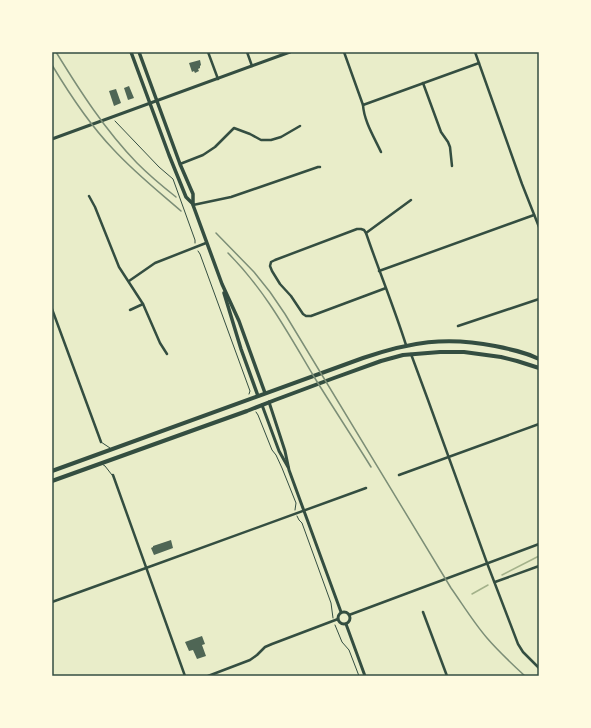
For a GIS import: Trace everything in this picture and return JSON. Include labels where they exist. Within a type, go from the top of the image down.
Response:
[{"type":"highway","points":[[52,471],[373,354],[406,345],[421,342],[443,341],[472,342],[503,347],[539,359]]},
{"type":"highway","points":[[52,481],[237,415],[381,361],[411,354],[440,352],[470,353],[501,357],[539,368]]},
{"type":"highway","points":[[265,393],[269,402]]},
{"type":"highway","points":[[258,396],[262,405]]},
{"type":"main road","points":[[131,52],[186,197],[193,204]]},
{"type":"main road","points":[[139,52],[192,194],[193,204],[206,243],[222,284],[239,321],[265,393]]},
{"type":"main road","points":[[222,284],[241,349],[258,396]]},
{"type":"street","points":[[208,52],[218,79]]},
{"type":"street","points":[[247,52],[252,66]]},
{"type":"street","points":[[52,139],[290,52]]},
{"type":"street","points":[[344,52],[363,105],[363,111],[369,128],[381,152]]},
{"type":"street","points":[[475,52],[539,227]]},
{"type":"street","points":[[363,105],[479,63]]},
{"type":"street","points":[[423,83],[441,132],[450,147],[452,166]]},
{"type":"street","points":[[180,164],[203,155],[216,147],[234,128],[261,140],[271,140],[281,137],[300,126]]},
{"type":"street","points":[[193,204],[231,197],[320,167]]},
{"type":"street","points":[[89,196],[95,207],[119,267],[143,304],[160,343],[167,354]]},
{"type":"street","points":[[366,233],[411,200]]},
{"type":"street","points":[[379,272],[534,215]]},
{"type":"street","points":[[386,288],[311,316],[306,316],[280,284],[270,268],[271,262],[357,229],[362,229],[366,233],[379,272],[386,288],[406,345]]},
{"type":"street","points":[[129,281],[155,263],[206,243]]},
{"type":"street","points":[[458,326],[539,299]]},
{"type":"street","points":[[130,310],[143,304]]},
{"type":"street","points":[[52,309],[101,442]]},
{"type":"street","points":[[411,354],[519,647],[539,668]]},
{"type":"street","points":[[269,402],[286,451],[289,470]]},
{"type":"street","points":[[262,405],[279,451],[289,470],[341,612]]},
{"type":"street","points":[[399,476],[539,424]]},
{"type":"street","points":[[113,475],[185,676]]},
{"type":"street","points":[[52,602],[366,488]]},
{"type":"street","points":[[341,612],[346,612],[349,614],[539,544]]},
{"type":"street","points":[[495,582],[539,566]]},
{"type":"street","points":[[338,619],[338,615],[341,612]]},
{"type":"street","points":[[423,612],[447,676]]},
{"type":"street","points":[[346,624],[350,620],[349,614]]},
{"type":"street","points":[[208,676],[250,660],[265,647],[338,619]]},
{"type":"street","points":[[338,619],[340,623],[346,624]]},
{"type":"street","points":[[346,624],[365,676]]},
{"type":"lane","points":[[101,442],[109,448],[115,449]]},
{"type":"lane","points":[[99,463],[113,475]]},
{"type":"path","points":[[116,121],[173,179],[195,240],[194,243]]},
{"type":"path","points":[[197,250],[200,254],[250,391],[249,394]]},
{"type":"path","points":[[256,413],[272,450],[282,468],[296,504],[296,514],[302,523],[331,603],[332,614],[342,642],[350,650],[359,676]]},
{"type":"building","points":[[200,60],[201,65],[198,69],[199,71],[195,73],[194,71],[192,72],[189,63]]},
{"type":"building","points":[[129,86],[134,98],[128,100],[124,88]]},
{"type":"building","points":[[116,89],[121,103],[114,106],[109,91]]},
{"type":"building","points":[[171,540],[173,548],[154,555],[151,548],[153,546]]},
{"type":"building","points":[[202,636],[205,644],[202,645],[206,656],[197,659],[193,650],[189,651],[185,642]]},
{"type":"waterway","points":[[502,575],[539,556]]},
{"type":"waterway","points":[[472,594],[488,585]]},
{"type":"railway","points":[[56,52],[84,96],[114,137],[142,167],[176,197]]},
{"type":"railway","points":[[52,65],[80,109],[96,130],[121,157],[181,211]]},
{"type":"railway","points":[[216,233],[254,272],[270,292],[285,314],[451,588],[482,632],[525,676]]},
{"type":"railway","points":[[228,253],[254,283],[276,314],[371,467]]}]
